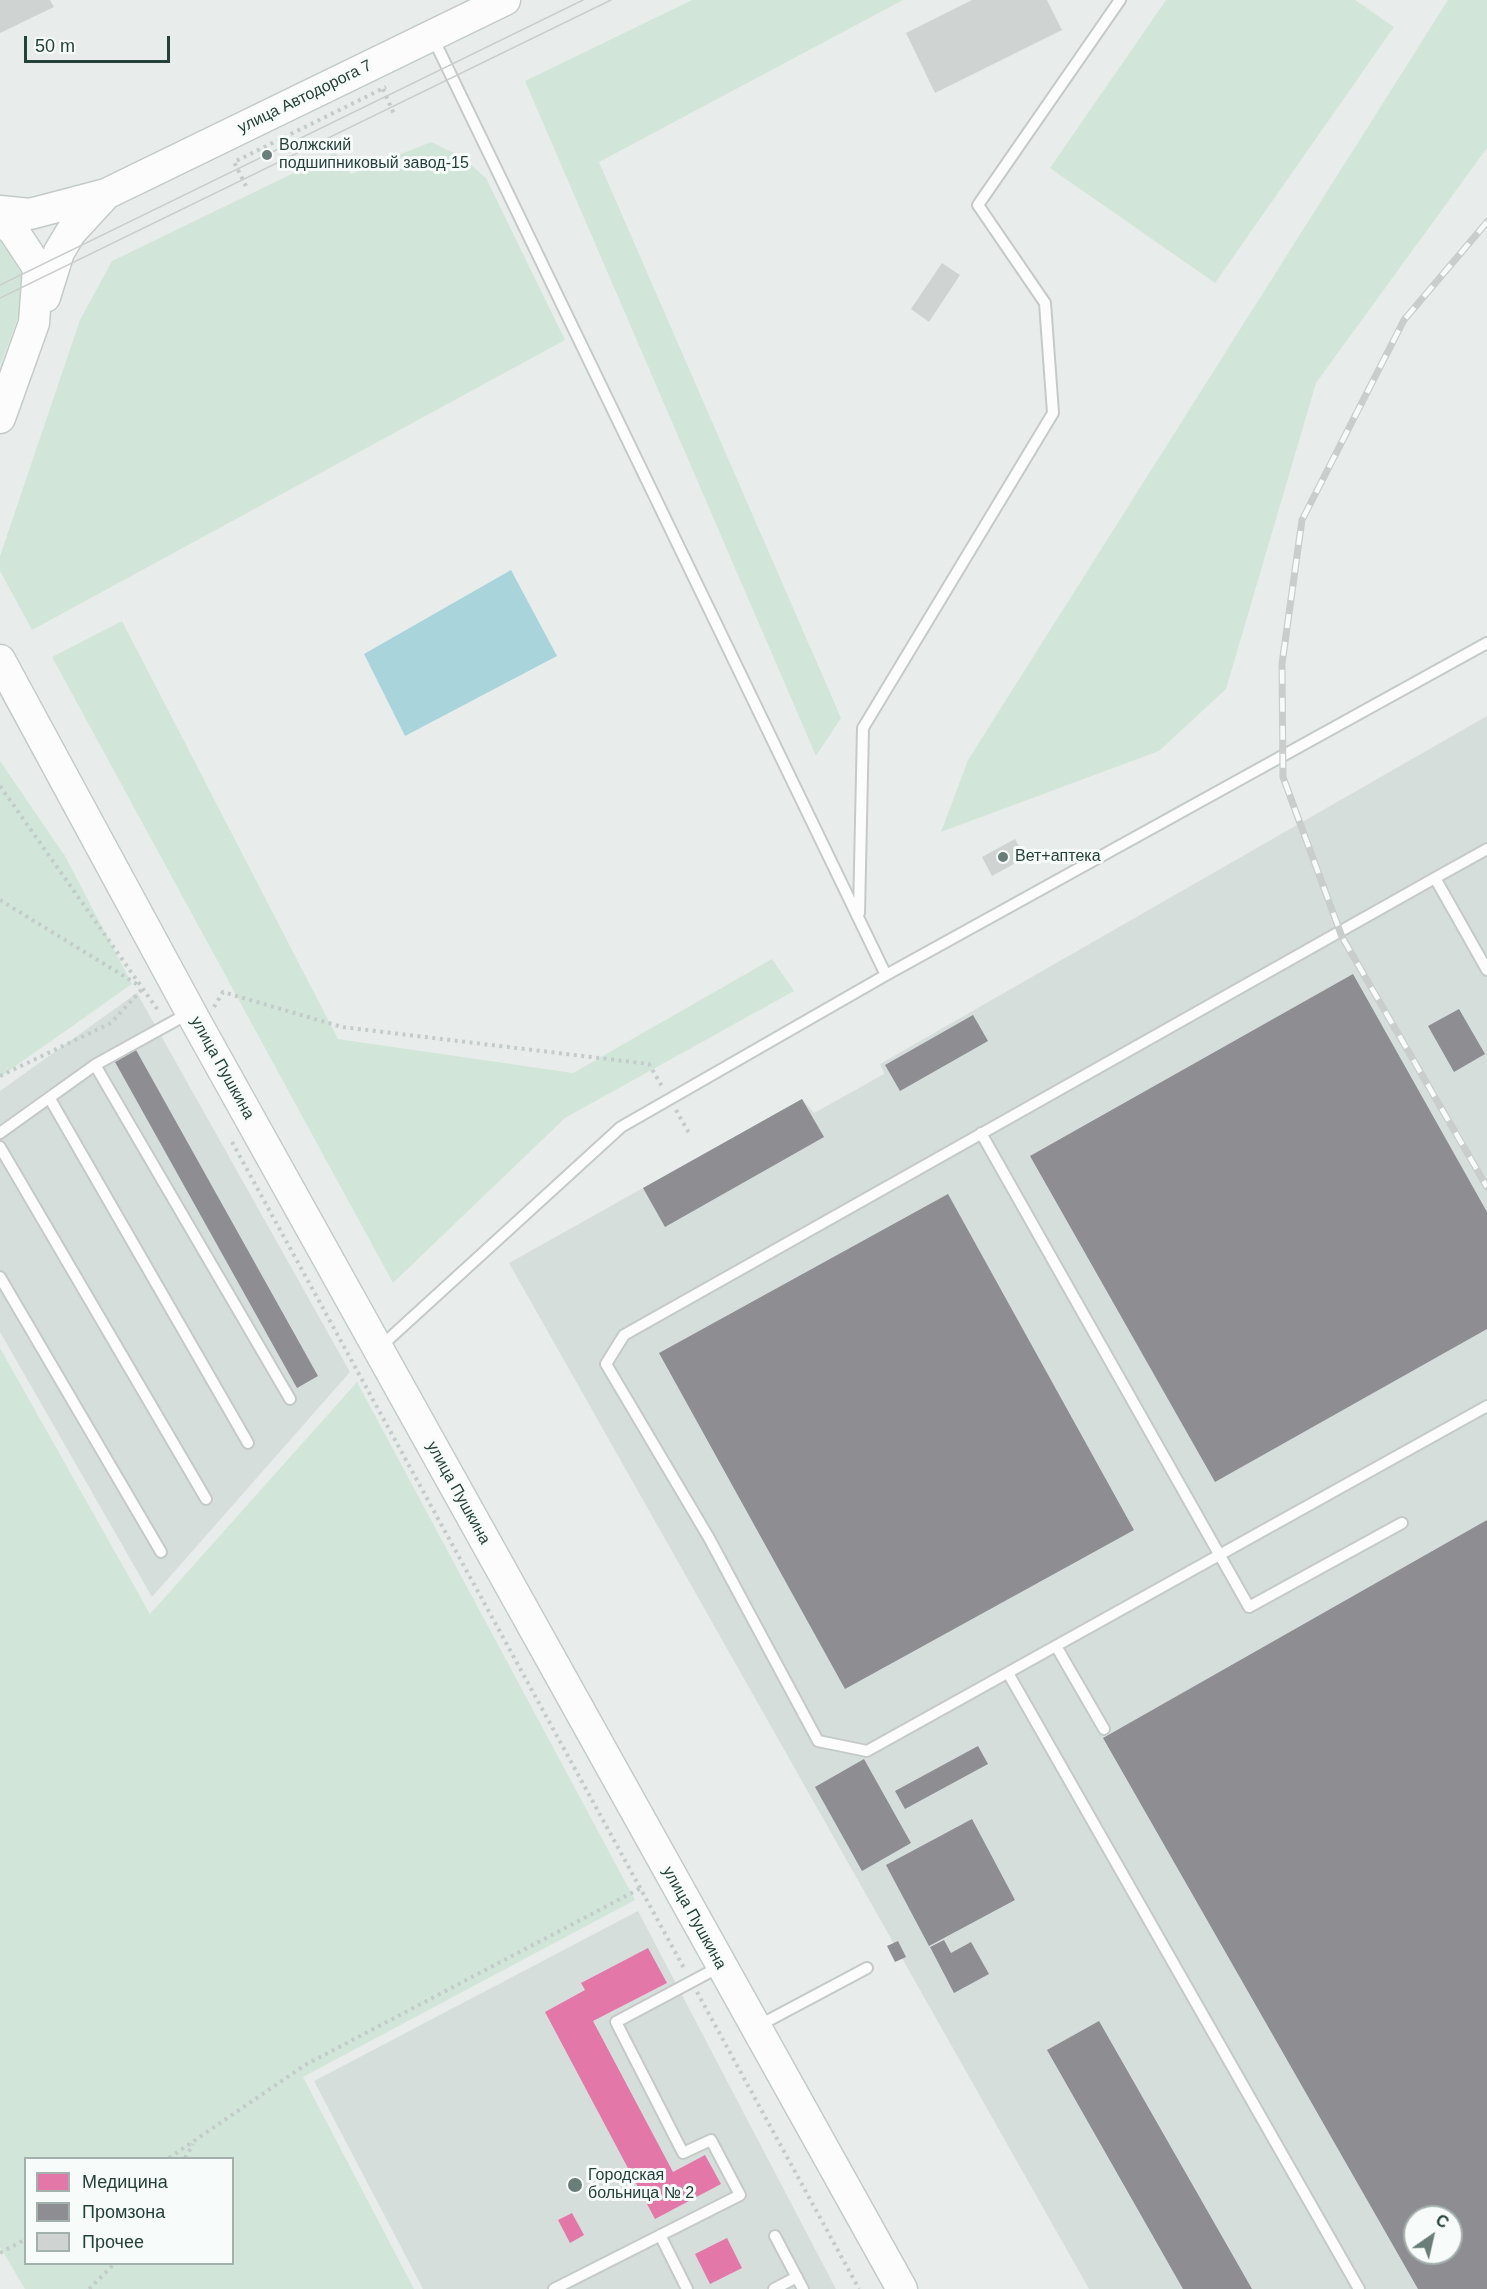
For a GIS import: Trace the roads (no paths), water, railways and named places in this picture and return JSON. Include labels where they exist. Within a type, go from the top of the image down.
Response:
[{"type":"main road","name":"улица Автодорога 7","points":[[0,211],[30,214],[106,194],[505,0]]},
{"type":"main road","name":"улица Автодорога 7","points":[[34,323],[54,273],[59,252],[71,232],[106,194]]},
{"type":"main road","points":[[0,220],[13,230],[38,268],[34,323],[0,418]]},
{"type":"main road","name":"улица Пушкина","points":[[0,660],[9,687],[185,1019],[378,1348],[902,2289]]},
{"type":"lane","points":[[859,916],[863,728],[1053,413],[1045,303],[978,205],[1120,0]]},
{"type":"lane","points":[[432,36],[886,975]]},
{"type":"lane","points":[[378,1348],[621,1126],[886,975],[1487,642]]},
{"type":"lane","points":[[1487,849],[624,1335],[606,1365],[708,1538],[818,1741],[867,1751],[1487,1406]]},
{"type":"lane","points":[[1435,878],[1487,970]]},
{"type":"lane","points":[[0,1133],[95,1065],[185,1019]]},
{"type":"lane","points":[[95,1065],[290,1399]]},
{"type":"lane","points":[[50,1099],[248,1443]]},
{"type":"lane","points":[[981,1133],[1249,1607],[1402,1523]]},
{"type":"lane","points":[[0,1147],[206,1499]]},
{"type":"lane","points":[[0,1277],[160,1552]]},
{"type":"lane","points":[[1056,1646],[1104,1729]]},
{"type":"lane","points":[[1008,1672],[1359,2289]]},
{"type":"lane","points":[[554,2289],[740,2195],[711,2140],[683,2153],[616,2022],[721,1966]]},
{"type":"lane","points":[[755,2028],[867,1968]]},
{"type":"lane","points":[[660,2235],[687,2289]]},
{"type":"lane","points":[[775,2236],[803,2289]]},
{"type":"lane","points":[[774,2289],[797,2277]]},
{"type":"water","points":[[511,570],[557,656],[405,736],[364,654]]},
{"type":"tram line","points":[[0,285],[583,0]]},
{"type":"tram line","points":[[0,298],[611,0]]},
{"type":"railway","points":[[1487,222],[1404,320],[1302,520],[1282,664],[1283,777],[1342,937],[1487,1187]]},
{"type":"place","name":"Волжский подшипниковый завод-15","points":[[267,155]]},
{"type":"place","name":"Вет+аптека","points":[[1003,857]]},
{"type":"place","name":"Городская больница № 2","points":[[575,2185]]}]
